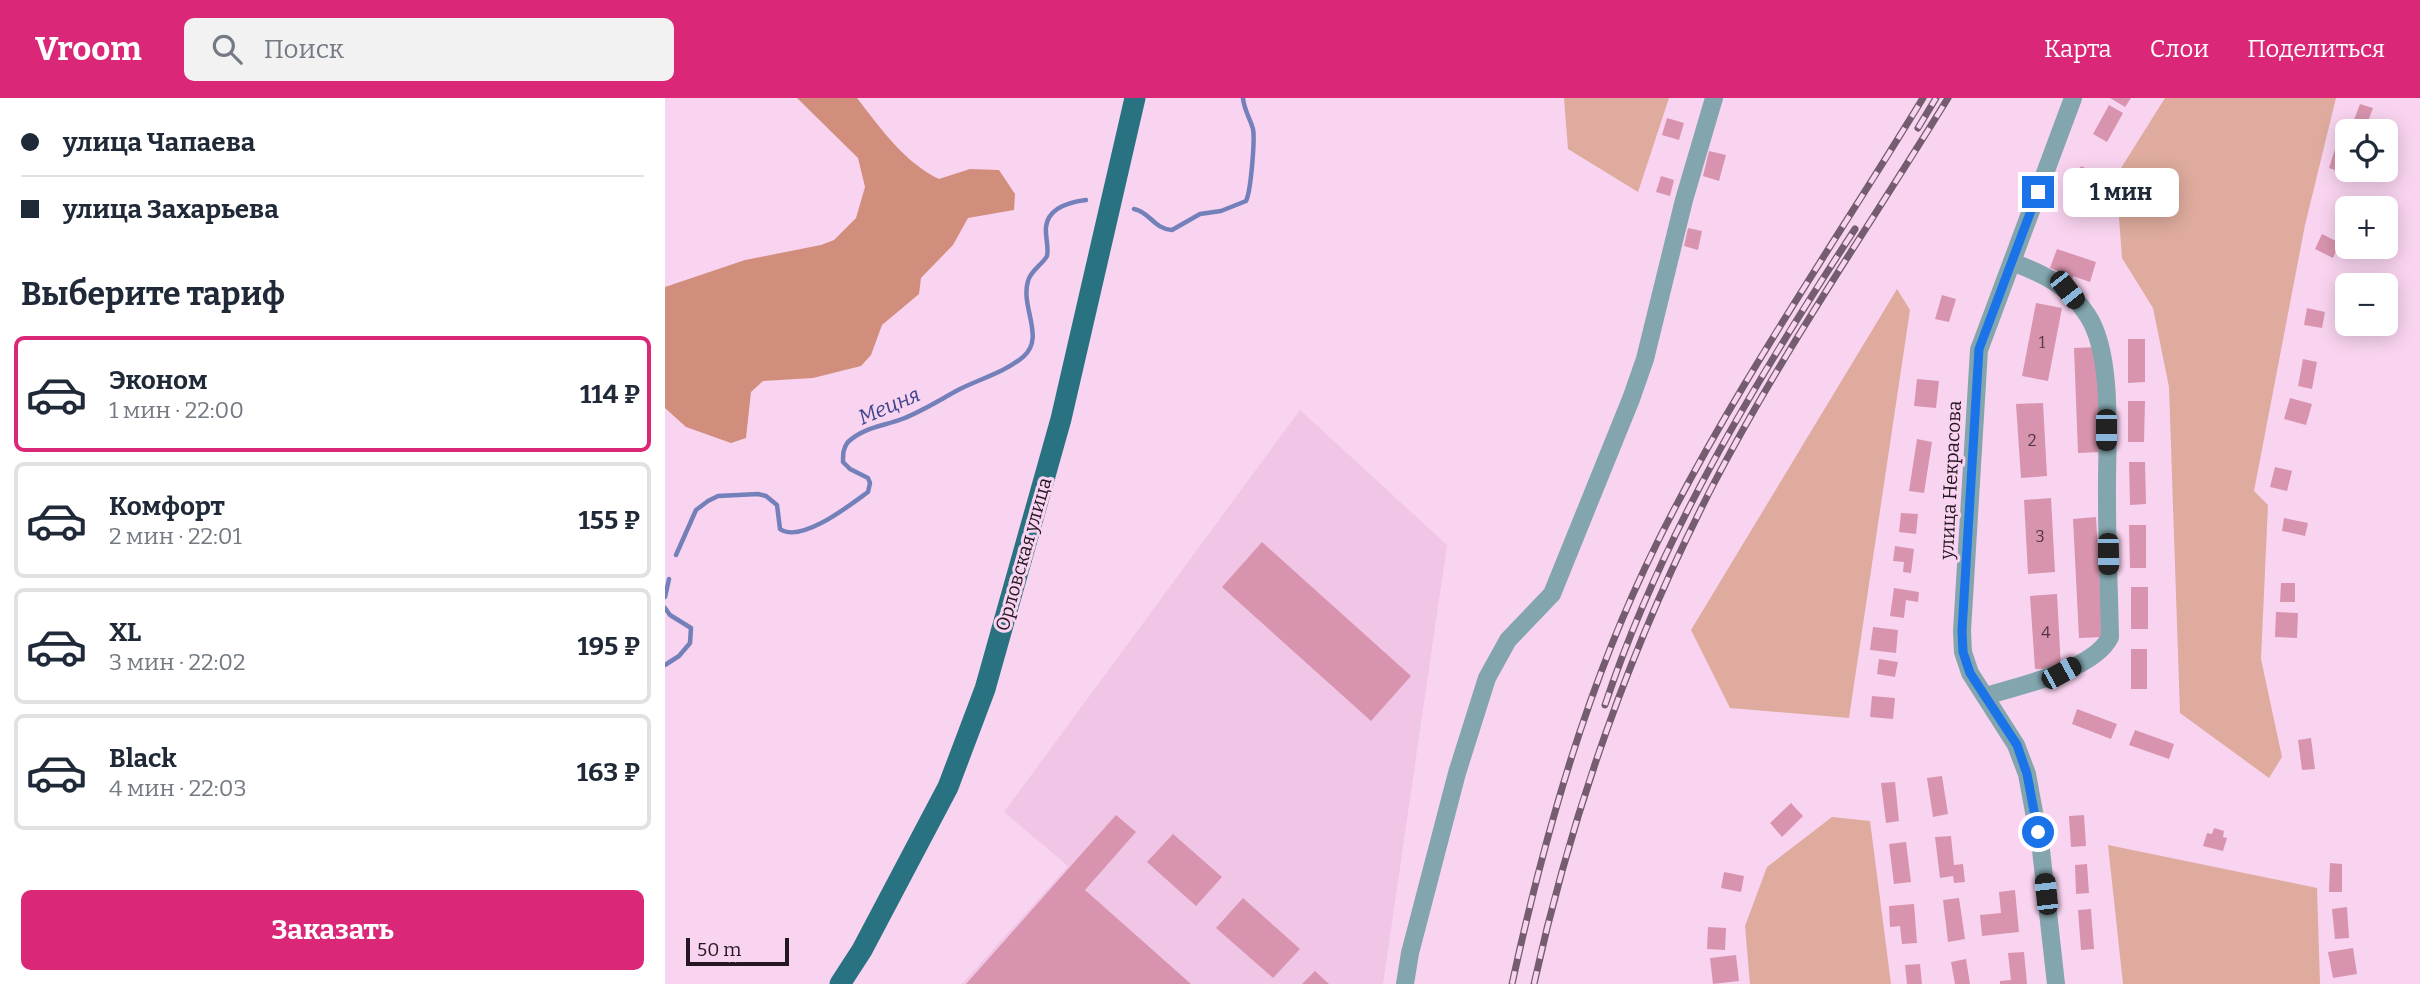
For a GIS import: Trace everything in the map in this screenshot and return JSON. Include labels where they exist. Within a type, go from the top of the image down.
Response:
[{"type":"main road","name":"Орловская улица","points":[[840,984],[862,950],[947,787],[985,689],[1061,419],[1135,98]]},
{"type":"street","points":[[1405,984],[1410,953],[1457,772],[1487,678],[1509,640],[1552,594],[1630,399],[1645,359],[1684,200],[1714,98]]},
{"type":"street","name":"улица Некрасова","points":[[2056,984],[2041,850],[2027,774],[2017,745],[1970,673],[1963,652],[1962,631],[1979,349],[2073,98]]},
{"type":"street","points":[[1986,698],[2061,673],[2104,649],[2110,637],[2103,353],[2089,318],[2067,290],[2043,273],[2012,262]]},
{"type":"shaded area","points":[[797,98],[857,98],[904,154],[939,179],[970,169],[999,170],[1015,194],[1014,210],[968,218],[953,245],[921,278],[919,294],[882,325],[871,355],[861,366],[813,378],[763,381],[751,392],[746,438],[731,443],[686,427],[665,408],[665,287],[745,260],[821,245],[834,240],[856,218],[865,187],[858,158]]},
{"type":"shaded area","points":[[1564,98],[1669,98],[1638,192],[1568,149]]},
{"type":"shaded area","points":[[2165,98],[2336,98],[2305,225],[2254,491],[2268,505],[2261,659],[2282,757],[2269,778],[2180,713],[2169,387],[2153,308],[2122,258],[2116,176]]},
{"type":"shaded area","points":[[1897,289],[1910,310],[1849,718],[1730,708],[1691,630]]},
{"type":"shaded area","points":[[1300,410],[1447,545],[1383,984],[962,984],[1068,866],[1004,812]]},
{"type":"shaded area","points":[[1832,817],[1870,821],[1891,984],[1750,984],[1745,926],[1767,867]]},
{"type":"shaded area","points":[[2108,845],[2317,888],[2320,984],[2123,984]]},
{"type":"building","points":[[2110,98],[2131,98],[2125,107]]},
{"type":"building","points":[[2360,104],[2373,108],[2369,119],[2354,119]]},
{"type":"building","points":[[2109,105],[2123,113],[2107,142],[2093,134]]},
{"type":"building","points":[[1667,118],[1684,123],[1679,140],[1662,135]]},
{"type":"building","points":[[2335,149],[2335,170],[2329,168]]},
{"type":"building","points":[[1709,151],[1726,155],[1719,181],[1703,176]]},
{"type":"building","points":[[2081,166],[2094,172],[2086,192],[2072,186]]},
{"type":"building","points":[[1661,176],[1674,180],[1670,196],[1656,192]]},
{"type":"building","points":[[1688,228],[1702,231],[1698,250],[1684,246]]},
{"type":"building","points":[[2322,234],[2335,240],[2333,258],[2315,249]]},
{"type":"building","points":[[2057,249],[2096,262],[2090,282],[2073,276],[2072,281],[2056,275],[2058,271],[2050,268]]},
{"type":"building","points":[[1942,295],[1956,299],[1949,322],[1935,319]]},
{"type":"building","points":[[2036,303],[2062,308],[2048,381],[2022,376]]},
{"type":"building","points":[[2307,308],[2325,312],[2322,328],[2304,325]]},
{"type":"building","points":[[2128,339],[2145,339],[2145,382],[2128,383]]},
{"type":"building","points":[[2097,347],[2101,452],[2078,453],[2074,348]]},
{"type":"building","points":[[2303,359],[2317,362],[2312,389],[2298,386]]},
{"type":"building","points":[[1917,379],[1939,381],[1936,408],[1914,406]]},
{"type":"building","points":[[2290,398],[2312,404],[2306,425],[2284,419]]},
{"type":"building","points":[[2128,401],[2145,401],[2144,442],[2128,442]]},
{"type":"building","points":[[2043,403],[2047,476],[2021,478],[2016,404]]},
{"type":"building","points":[[1917,439],[1932,442],[1924,493],[1909,491]]},
{"type":"building","points":[[2129,462],[2145,462],[2146,504],[2130,505]]},
{"type":"building","points":[[2275,467],[2292,471],[2287,491],[2270,487]]},
{"type":"building","points":[[2051,498],[2055,572],[2028,574],[2024,500]]},
{"type":"building","points":[[1901,513],[1918,514],[1916,534],[1899,532]]},
{"type":"building","points":[[2096,517],[2103,637],[2079,638],[2073,519]]},
{"type":"building","points":[[2284,518],[2308,523],[2305,536],[2282,531]]},
{"type":"building","points":[[2129,525],[2146,525],[2146,568],[2130,568]]},
{"type":"building","points":[[1262,542],[1411,676],[1371,721],[1222,587]]},
{"type":"building","points":[[1895,546],[1914,549],[1911,573],[1903,572],[1904,562],[1893,561]]},
{"type":"building","points":[[2281,583],[2295,583],[2295,602],[2280,602]]},
{"type":"building","points":[[2131,587],[2148,587],[2148,629],[2131,629]]},
{"type":"building","points":[[1894,588],[1919,592],[1918,602],[1906,600],[1904,618],[1890,616]]},
{"type":"building","points":[[2057,594],[2061,668],[2035,669],[2030,596]]},
{"type":"building","points":[[2276,612],[2298,613],[2297,638],[2275,637]]},
{"type":"building","points":[[1873,627],[1898,630],[1896,653],[1870,650]]},
{"type":"building","points":[[2131,649],[2147,649],[2147,689],[2131,689]]},
{"type":"building","points":[[1879,659],[1898,662],[1895,677],[1877,674]]},
{"type":"building","points":[[1872,696],[1895,698],[1893,719],[1870,717]]},
{"type":"building","points":[[2077,709],[2117,724],[2111,739],[2072,724]]},
{"type":"building","points":[[2135,730],[2174,744],[2169,759],[2129,745]]},
{"type":"building","points":[[2311,738],[2315,769],[2302,770],[2298,740]]},
{"type":"building","points":[[1942,776],[1948,814],[1933,817],[1927,778]]},
{"type":"building","points":[[1895,782],[1899,821],[1886,823],[1881,783]]},
{"type":"building","points":[[1791,803],[1803,816],[1782,837],[1770,823]]},
{"type":"building","points":[[1116,815],[1136,832],[1085,890],[1191,984],[966,984]]},
{"type":"building","points":[[2084,815],[2086,846],[2071,847],[2069,816]]},
{"type":"building","points":[[2214,828],[2224,831],[2223,837],[2227,838],[2223,851],[2203,846],[2207,833],[2212,834]]},
{"type":"building","points":[[1173,834],[1222,877],[1196,906],[1147,862]]},
{"type":"building","points":[[1951,836],[1954,865],[1963,864],[1965,882],[1954,883],[1953,876],[1940,878],[1935,837]]},
{"type":"building","points":[[1906,842],[1911,882],[1894,884],[1889,844]]},
{"type":"building","points":[[2330,863],[2342,864],[2342,892],[2329,892]]},
{"type":"building","points":[[2087,864],[2089,893],[2076,894],[2075,865]]},
{"type":"building","points":[[1724,872],[1744,876],[1741,892],[1721,888]]},
{"type":"building","points":[[2015,890],[2019,932],[1982,936],[1980,915],[2001,913],[1999,892]]},
{"type":"building","points":[[1243,898],[1300,949],[1273,978],[1216,928]]},
{"type":"building","points":[[1959,898],[1965,939],[1948,942],[1943,900]]},
{"type":"building","points":[[1914,904],[1917,943],[1902,944],[1900,926],[1890,927],[1889,906]]},
{"type":"building","points":[[2347,907],[2349,938],[2335,939],[2332,909]]},
{"type":"building","points":[[2091,909],[2094,949],[2081,950],[2078,910]]},
{"type":"building","points":[[1708,927],[1726,928],[1725,950],[1707,949]]},
{"type":"building","points":[[2353,948],[2357,974],[2333,978],[2328,952]]},
{"type":"building","points":[[2024,952],[2027,984],[2000,984],[2000,981],[2011,980],[2008,953]]},
{"type":"building","points":[[1736,955],[1739,981],[1713,984],[1710,958]]},
{"type":"building","points":[[1966,959],[1970,984],[1955,984],[1951,962]]},
{"type":"building","points":[[1920,964],[1922,984],[1907,984],[1905,965]]},
{"type":"building","points":[[1315,971],[1329,984],[1302,984]]},
{"type":"waterway","name":"Мецня","points":[[1134,209],[1144,213],[1161,227],[1172,230],[1200,214],[1221,211],[1246,201],[1251,176],[1253,129],[1243,98]]},
{"type":"waterway","name":"Мецня","points":[[676,555],[696,510],[718,496],[766,496],[777,505],[780,529],[789,532],[800,531],[825,521],[868,492],[868,478],[850,469],[843,462],[844,449],[848,442],[867,430],[917,412],[1023,357],[1029,349],[1033,331],[1026,291],[1032,274],[1047,256],[1048,220],[1055,210],[1086,200]]},
{"type":"waterway","name":"Мецня","points":[[665,597],[669,579]]},
{"type":"waterway","name":"Мецня","points":[[665,608],[670,615],[691,628],[690,643],[679,656],[665,665]]},
{"type":"railway","points":[[1512,984],[1539,871],[1571,759],[1589,704],[1632,596],[1718,429],[1923,98]]},
{"type":"railway","points":[[1918,128],[1936,98]]},
{"type":"railway","points":[[1534,984],[1566,856],[1607,730],[1655,607],[1683,547],[1712,487],[1767,387],[1948,98]]},
{"type":"railway","points":[[1605,705],[1628,642],[1683,519],[1748,400],[1855,229]]},
{"type":"route","points":[[2038,192],[1979,349],[1962,631],[1963,652],[1970,673],[2017,745],[2027,774],[2038,832]]}]
